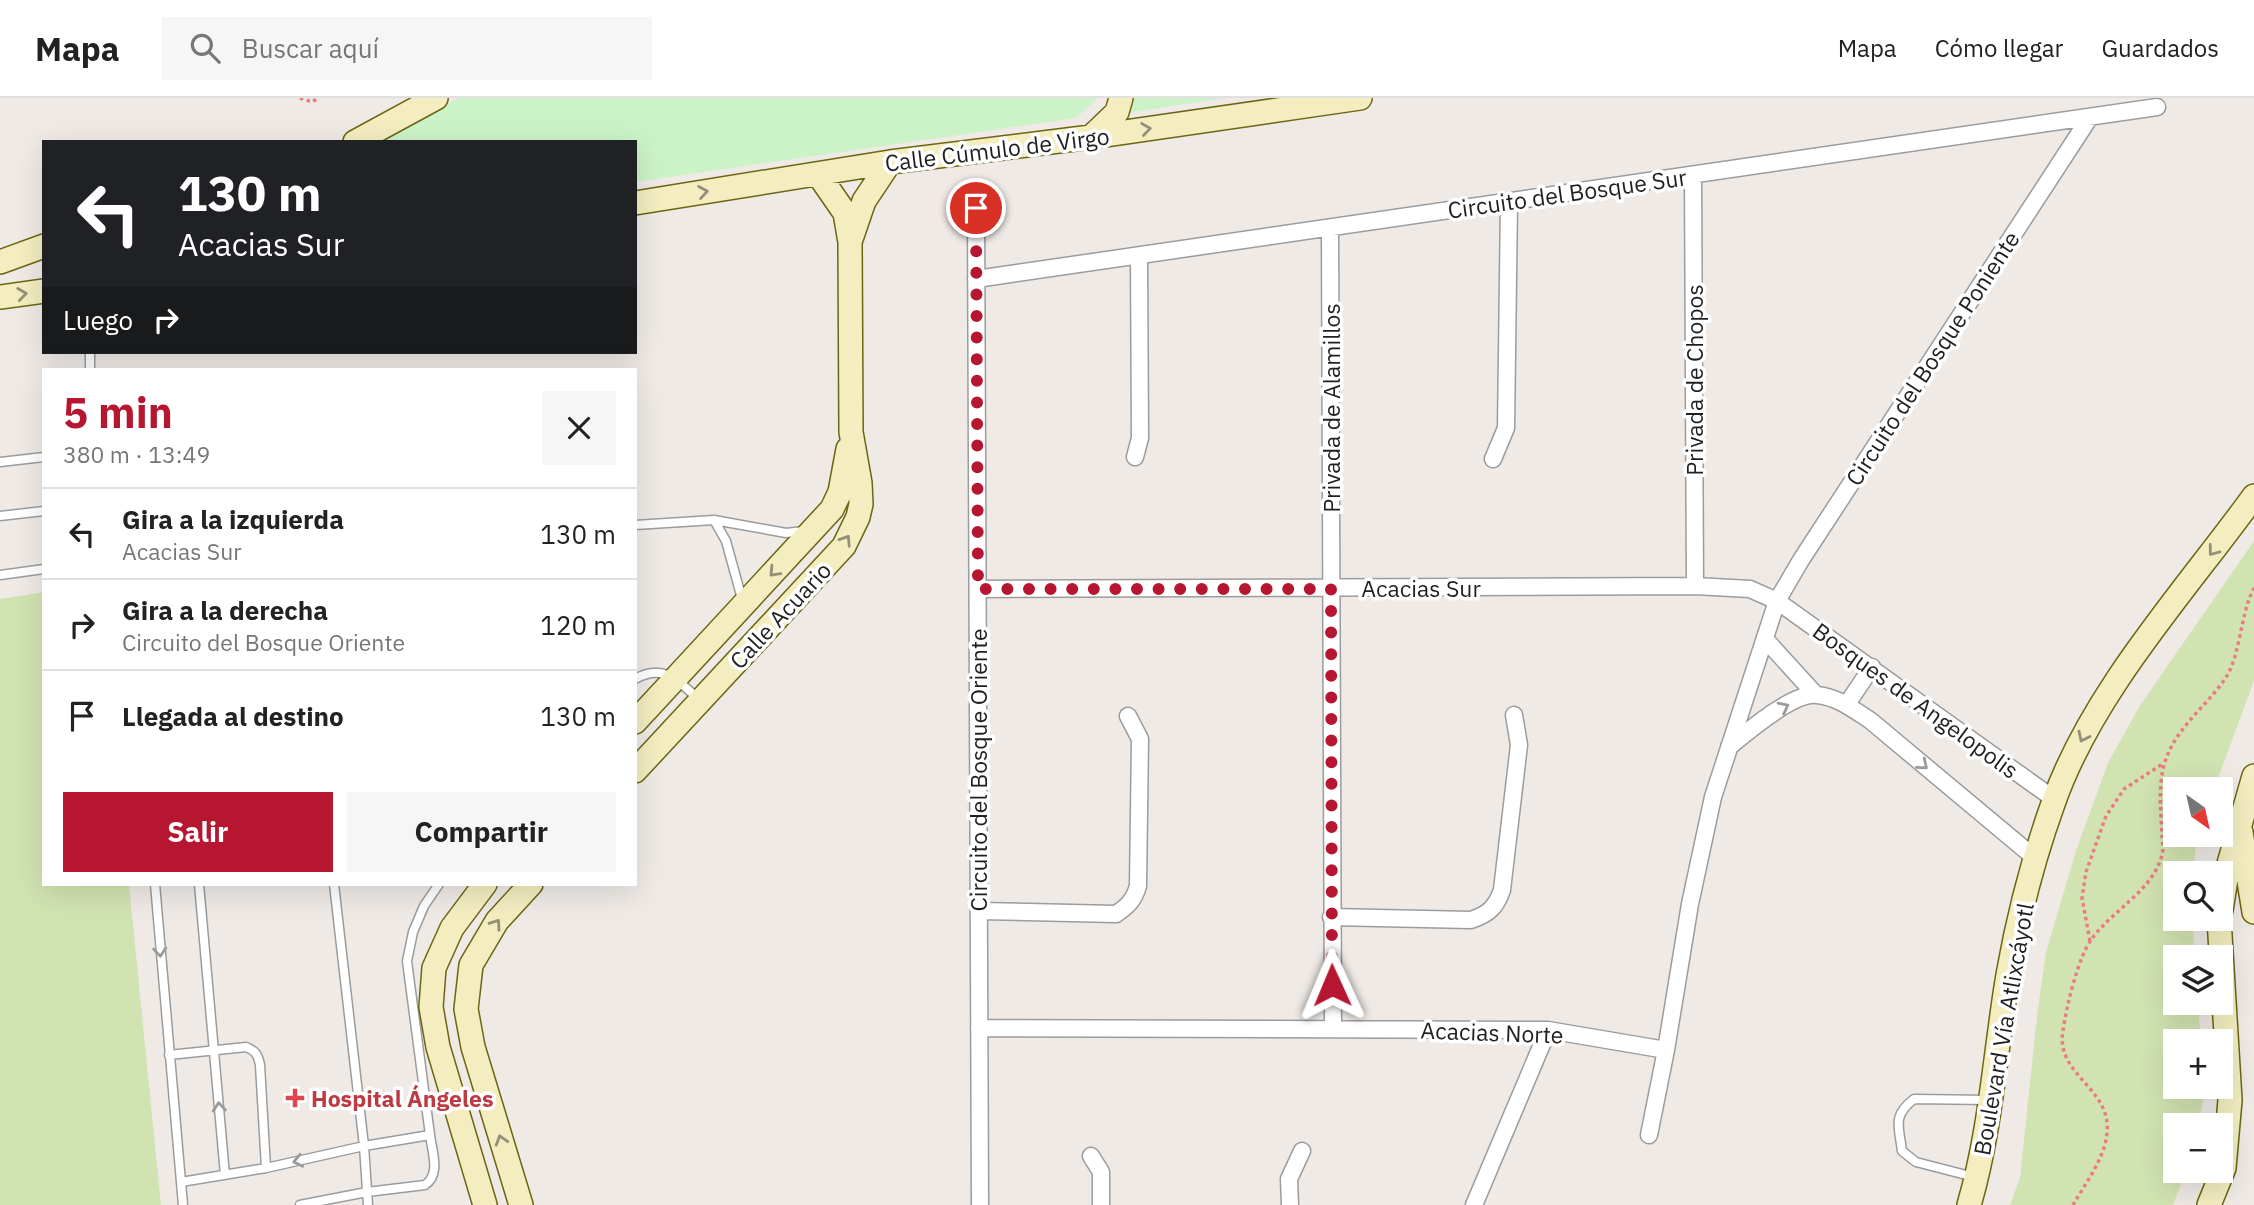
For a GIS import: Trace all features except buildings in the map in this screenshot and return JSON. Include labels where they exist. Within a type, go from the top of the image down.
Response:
[{"type":"main road","points":[[358,140],[436,98]]},
{"type":"main road","points":[[1091,136],[1117,112],[1121,98]]},
{"type":"main road","name":"Calle Cúmulo de Virgo","points":[[637,203],[890,162],[1360,98]]},
{"type":"main road","points":[[367,140],[384,125]]},
{"type":"main road","name":"Calle Acuario","points":[[850,242],[864,201],[890,162]]},
{"type":"main road","name":"Calle Acuario","points":[[637,769],[844,545],[852,532],[861,503],[851,432],[850,242],[845,214],[818,174]]},
{"type":"main road","points":[[0,248],[42,244]]},
{"type":"main road","points":[[0,262],[42,245]]},
{"type":"main road","points":[[0,297],[42,291]]},
{"type":"main road","name":"Calle Acuario","points":[[637,720],[832,509],[837,500],[851,432]]},
{"type":"main road","name":"Boulevard Vía Atlixcáyotl","points":[[1969,1205],[1992,1100],[2008,974],[2035,858],[2054,799],[2086,730],[2122,673],[2254,496]]},
{"type":"main road","points":[[2229,861],[2254,776]]},
{"type":"main road","points":[[2239,822],[2254,912]]},
{"type":"main road","points":[[484,886],[447,938],[434,968],[431,1007],[438,1047],[485,1205]]},
{"type":"main road","points":[[521,1205],[473,1047],[466,1009],[471,965],[497,921],[529,886]]},
{"type":"main road","points":[[2209,1205],[2224,1168],[2230,1100],[2220,931]]},
{"type":"street","name":"Circuito del Bosque Sur","points":[[976,279],[2157,107]]},
{"type":"street","name":"Circuito del Bosque Poniente","points":[[1777,601],[1801,560],[2090,117]]},
{"type":"street","name":"Privada de Chopos","points":[[1693,175],[1695,586]]},
{"type":"street","points":[[1493,458],[1506,428],[1509,202]]},
{"type":"street","name":"Circuito del Bosque Oriente","points":[[976,208],[980,1205]]},
{"type":"street","name":"Privada de Alamillos","points":[[1330,228],[1333,1030]]},
{"type":"street","points":[[1135,457],[1140,438],[1139,256]]},
{"type":"street","name":"Acacias Sur","points":[[978,589],[1695,586],[1750,589],[1777,601]]},
{"type":"street","points":[[1648,1135],[1703,841],[1729,747],[1777,601]]},
{"type":"street","name":"Bosques de Angelopolis","points":[[1777,601],[2054,799]]},
{"type":"street","name":"Bosques de Angelopolis","points":[[1765,639],[1815,694],[1846,704],[1871,721],[2035,858]]},
{"type":"street","points":[[1846,704],[1872,667]]},
{"type":"street","points":[[1729,747],[1766,717],[1815,694]]},
{"type":"street","points":[[1331,917],[1471,920],[1486,915],[1497,904],[1502,890],[1519,745],[1514,715]]},
{"type":"street","points":[[979,911],[1116,914],[1135,898],[1138,886],[1140,739],[1128,716]]},
{"type":"street","name":"Acacias Norte","points":[[979,1028],[1548,1030],[1666,1050]]},
{"type":"street","points":[[1474,1205],[1548,1030]]},
{"type":"street","points":[[1290,1205],[1289,1179],[1301,1151]]},
{"type":"street","points":[[1091,1156],[1101,1172],[1101,1205]]},
{"type":"lane","points":[[0,462],[42,457]]},
{"type":"lane","points":[[0,516],[42,511]]},
{"type":"lane","points":[[637,525],[714,520],[786,533],[814,530]]},
{"type":"lane","points":[[714,520],[726,541],[744,605]]},
{"type":"lane","points":[[0,575],[42,569]]},
{"type":"lane","points":[[637,678],[647,672],[664,673],[676,678],[700,701]]},
{"type":"lane","points":[[155,886],[183,1205]]},
{"type":"lane","points":[[199,886],[225,1175]]},
{"type":"lane","points":[[334,886],[365,1146],[368,1205]]},
{"type":"lane","points":[[300,1205],[350,1200],[367,1192],[425,1185],[432,1180],[435,1171],[407,961],[413,932],[424,906],[438,886]]},
{"type":"lane","points":[[169,1055],[246,1047],[254,1050],[259,1056],[266,1168]]},
{"type":"lane","points":[[1977,1178],[1916,1162],[1902,1151],[1899,1116],[1905,1106],[1914,1099],[1992,1100]]},
{"type":"lane","points":[[181,1182],[430,1135]]},
{"type":"path","points":[[300,98],[312,102],[318,98]]},
{"type":"path","points":[[2073,1205],[2099,1158],[2107,1136],[2108,1120],[2099,1099],[2064,1058],[2062,1033],[2081,962],[2090,941],[2105,923],[2149,882],[2163,854],[2160,789],[2164,763],[2185,724],[2226,678],[2254,588]]},
{"type":"path","points":[[2090,941],[2082,898],[2086,872],[2106,816],[2124,789],[2164,763]]},
{"type":"green space","points":[[459,98],[1098,98],[1076,118],[637,182],[637,140],[381,140]]},
{"type":"green space","points":[[1128,98],[1224,98],[1128,113]]},
{"type":"green space","points":[[2254,541],[2254,681],[2218,777],[2163,777],[2163,847],[2196,847],[2194,861],[2163,861],[2163,931],[2193,931],[2194,945],[2163,945],[2163,1015],[2199,1015],[2200,1029],[2163,1029],[2163,1099],[2204,1099],[2201,1113],[2163,1113],[2163,1183],[2181,1183],[2173,1205],[2010,1205],[2020,1178],[2046,952],[2076,851],[2108,763],[2139,707]]},
{"type":"green space","points":[[42,592],[42,886],[129,886],[161,1205],[0,1205],[0,599]]},
{"type":"place","name":"Hospital Ángeles","points":[[295,1098]]},
{"type":"route","points":[[976,208],[978,589],[1331,589],[1332,985]]}]
